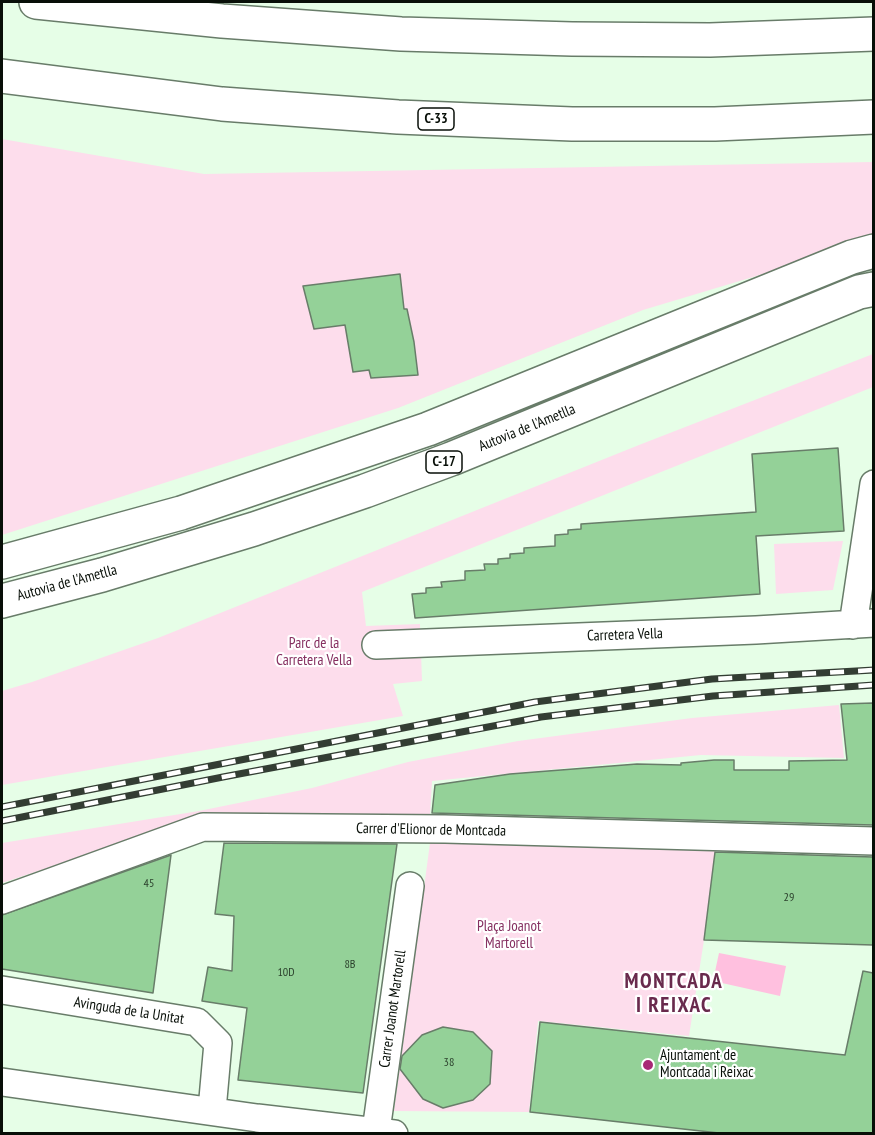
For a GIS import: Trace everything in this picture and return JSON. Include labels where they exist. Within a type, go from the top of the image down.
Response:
[{"type":"highway","points":[[36,2],[222,21],[401,34],[699,40],[873,34]]},
{"type":"highway","name":"C-33","points":[[2,76],[222,104],[398,117],[572,124],[715,124],[873,117]]},
{"type":"highway","name":"C-17","points":[[2,562],[181,513],[428,429],[852,257],[873,251]]},
{"type":"highway","name":"Autovia de l'Ametlla","points":[[2,601],[102,575],[254,529],[365,491],[451,459],[859,292],[873,289]]},
{"type":"street","points":[[863,624],[873,484]]},
{"type":"street","name":"Carretera Vella","points":[[376,645],[863,624]]},
{"type":"street","name":"Carrer d'Elionor de Montcada","points":[[2,900],[203,827],[445,829],[873,841]]},
{"type":"street","name":"Carrer Joanot Martorell","points":[[385,1132],[410,886]]},
{"type":"street","name":"Avinguda de la Unitat","points":[[2,990],[197,1022],[218,1043],[212,1110]]},
{"type":"street","points":[[2,1083],[385,1132]]},
{"type":"green space","points":[[2,139],[204,174],[873,162],[873,241],[643,310],[398,408],[2,535]]},
{"type":"green space","name":"Parc de la Carretera Vella","points":[[873,354],[873,387],[362,592],[366,626],[420,624],[422,681],[393,684],[403,716],[2,785],[2,691],[158,638],[639,445]]},
{"type":"green space","points":[[843,541],[833,590],[776,594],[774,544]]},
{"type":"green space","points":[[839,705],[844,758],[701,755],[432,781],[430,816],[192,820],[2,883],[2,843],[199,811],[312,788],[408,762],[518,741],[692,718]]},
{"type":"green space","name":"Plaça Joanot Martorell","points":[[430,843],[688,848],[715,851],[689,1036],[538,1021],[529,1112],[394,1111]]},
{"type":"shaded area","points":[[719,953],[786,966],[780,996],[713,981]]},
{"type":"building","points":[[400,274],[404,309],[407,309],[414,342],[418,375],[371,378],[369,370],[353,372],[345,325],[314,329],[303,286]]},
{"type":"building","points":[[838,448],[844,531],[756,536],[760,594],[415,618],[412,594],[426,593],[426,588],[442,587],[441,582],[465,580],[465,571],[485,570],[484,564],[498,564],[498,559],[510,558],[510,554],[524,553],[524,548],[555,546],[555,535],[568,534],[568,530],[581,529],[581,524],[756,512],[752,454]]},
{"type":"building","points":[[873,703],[873,825],[432,813],[435,785],[510,774],[637,764],[681,765],[681,763],[714,760],[734,760],[734,770],[789,770],[789,761],[847,760],[841,704]]},
{"type":"building","points":[[224,843],[397,844],[363,1093],[238,1080],[247,1008],[202,1001],[208,967],[232,971],[234,916],[215,914]]},
{"type":"building","points":[[715,852],[873,857],[873,945],[704,940]]},
{"type":"building","points":[[171,855],[153,993],[2,969],[2,915]]},
{"type":"building","name":"Ajuntament de Montcada i Reixac","points":[[863,971],[873,973],[873,1134],[728,1134],[530,1112],[540,1022],[845,1055]]},
{"type":"building","points":[[443,1027],[473,1032],[492,1051],[490,1084],[473,1100],[443,1108],[423,1099],[400,1069],[402,1056],[422,1035]]},
{"type":"railway","points":[[2,807],[535,702],[712,679],[874,670]]},
{"type":"railway","points":[[2,821],[541,717],[713,696],[874,685]]},
{"type":"place","name":"Ajuntament de Montcada i Reixac","points":[[648,1065]]},
{"type":"district","name":"MONTCADA I REIXAC","points":[[674,994]]}]
